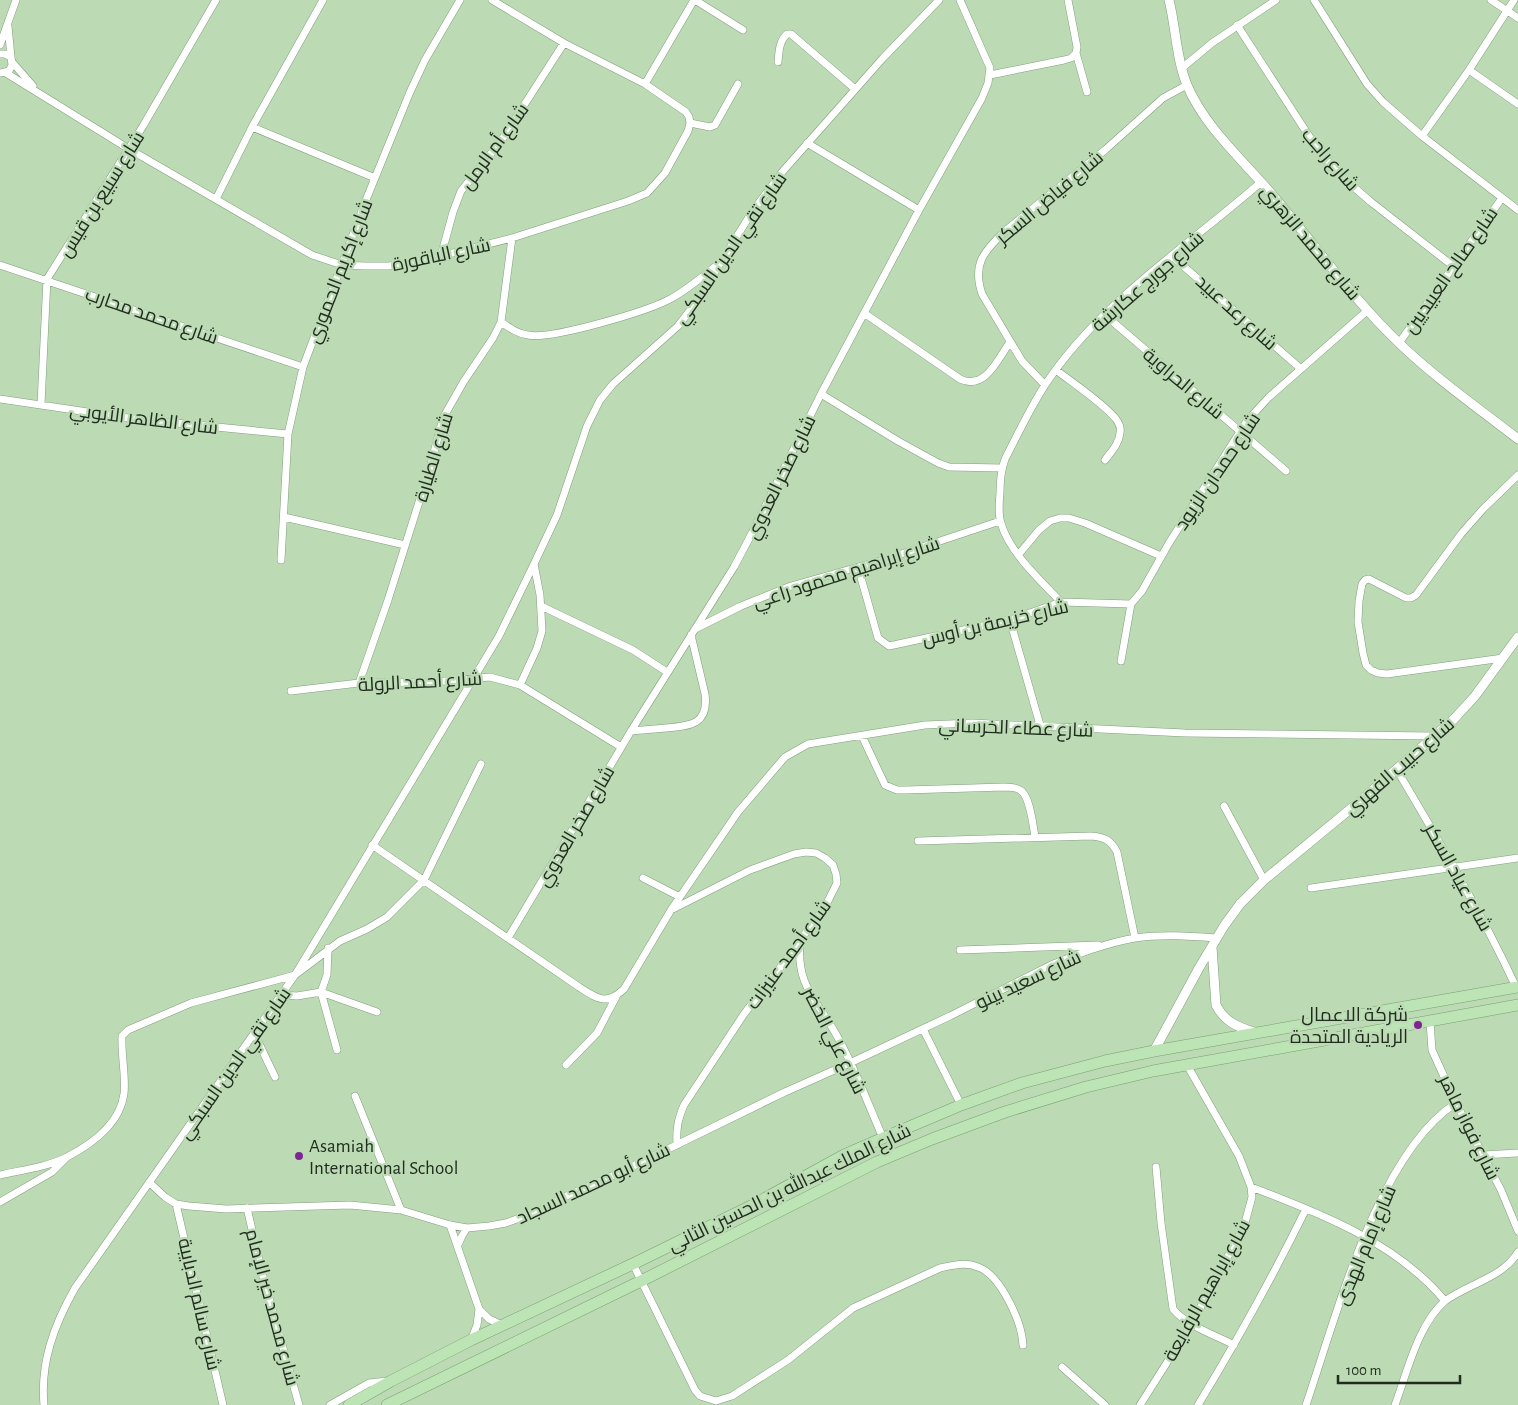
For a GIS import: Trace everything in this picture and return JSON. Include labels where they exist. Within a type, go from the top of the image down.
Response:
[{"type":"highway","name":"شارع الملك عبدالله بن الحسين الثاني","points":[[350,1405],[391,1381],[471,1340],[633,1264],[750,1206],[844,1156],[961,1105],[1022,1083],[1154,1050],[1517,987]]},
{"type":"highway","name":"شارع الملك عبدالله بن الحسين الثاني","points":[[387,1405],[824,1188],[932,1138],[1045,1098],[1187,1065],[1518,1005]]},
{"type":"street","points":[[0,45],[16,0]]},
{"type":"street","name":"شارع سبيع بن قيس","points":[[41,404],[47,280],[129,149],[216,0]]},
{"type":"street","points":[[216,200],[252,127],[323,0]]},
{"type":"street","name":"شارع إكريم الحموري","points":[[281,560],[288,434],[304,367],[375,178],[416,78],[460,0]]},
{"type":"street","points":[[492,0],[564,43],[645,84],[686,112],[690,123],[710,127],[715,125],[738,84]]},
{"type":"street","points":[[645,84],[695,0],[743,30]]},
{"type":"street","name":"شارع تقي الدين السبكي","points":[[44,1405],[43,1386],[46,1356],[66,1304],[75,1288],[295,975],[499,636],[557,515],[587,426],[600,400],[613,384],[678,326],[695,304],[764,196],[807,143],[855,89],[939,0]]},
{"type":"street","points":[[960,0],[988,60],[990,75],[1064,60],[1071,58],[1076,53]]},
{"type":"street","points":[[1068,0],[1076,53],[1088,92]]},
{"type":"street","points":[[1182,68],[1212,43],[1276,0]]},
{"type":"street","points":[[1314,0],[1375,93],[1422,136],[1518,210]]},
{"type":"street","points":[[1491,0],[1518,18]]},
{"type":"street","points":[[1422,136],[1469,70],[1514,0]]},
{"type":"street","name":"شارع محمد الزهري","points":[[1172,1],[1182,68],[1187,85],[1210,123],[1368,310],[1399,343],[1518,440]]},
{"type":"street","points":[[3,73],[12,67],[8,23]]},
{"type":"street","name":"شارع راجب","points":[[1237,25],[1318,150],[1340,176],[1453,266]]},
{"type":"street","points":[[778,62],[780,45],[784,36],[791,34],[855,89]]},
{"type":"street","name":"شارع أم الرمل","points":[[441,256],[461,191],[501,141],[564,43]]},
{"type":"street","points":[[0,54],[5,54],[12,59]]},
{"type":"street","name":"شارع الباقورة","points":[[12,59],[38,92]]},
{"type":"street","points":[[1469,70],[1518,104]]},
{"type":"street","name":"شارع الباقورة","points":[[3,73],[38,92],[129,149],[312,255],[342,265],[388,266],[441,256],[512,238],[628,201],[647,193],[665,173],[690,123]]},
{"type":"street","name":"شارع صخر العدوي","points":[[508,938],[621,747],[742,552],[821,394],[919,210],[982,98],[990,75]]},
{"type":"street","name":"شارع فياض السكر","points":[[1045,385],[1022,361],[982,294],[977,272],[985,253],[1005,230],[1106,150],[1163,98],[1187,85]]},
{"type":"street","points":[[252,127],[375,178]]},
{"type":"street","points":[[807,143],[919,210]]},
{"type":"street","name":"شارع جورج عكارشة","points":[[1061,602],[1019,554],[1010,542],[1000,521],[1002,468],[1023,424],[1045,385],[1086,335],[1127,293],[1261,182]]},
{"type":"street","name":"شارع صالح العبيديين","points":[[1399,343],[1502,198]]},
{"type":"street","name":"شارع الطيارة","points":[[359,683],[405,545],[446,410],[493,338],[501,322],[512,238]]},
{"type":"street","name":"شارع رعد عبيد","points":[[1172,256],[1301,369]]},
{"type":"street","points":[[501,322],[521,334],[542,336],[632,313],[671,298],[721,262]]},
{"type":"street","name":"شارع محمد محارب","points":[[0,265],[304,367]]},
{"type":"street","name":"شارع حمدان الزيود","points":[[1161,556],[1226,456],[1240,430],[1259,407],[1368,310]]},
{"type":"street","points":[[864,313],[960,379],[970,383],[983,378],[1010,342]]},
{"type":"street","name":"شارع الحراوية","points":[[1105,315],[1286,471]]},
{"type":"street","points":[[1056,370],[1117,419],[1120,434],[1117,444],[1105,460]]},
{"type":"street","points":[[821,394],[938,463],[949,467],[1002,468]]},
{"type":"street","name":"شارع الظاهر الأيوبي","points":[[0,399],[135,419],[288,434]]},
{"type":"street","points":[[1504,658],[1397,673],[1378,673],[1366,665],[1359,636],[1358,601],[1362,584],[1369,578],[1406,598],[1416,595],[1461,534],[1483,509],[1518,475]]},
{"type":"street","points":[[284,517],[405,545]]},
{"type":"street","points":[[1019,554],[1050,521],[1069,518],[1161,556],[1142,591],[1131,604],[1121,662]]},
{"type":"street","name":"شارع إبراهيم محمود راعي","points":[[693,632],[718,617],[791,586],[858,567],[1000,521]]},
{"type":"street","points":[[520,685],[542,632],[541,606],[534,564]]},
{"type":"street","name":"شارع خزيمة بن أوس","points":[[858,567],[878,638],[885,644],[896,645],[1010,620],[1061,602],[1131,604]]},
{"type":"street","points":[[541,606],[633,650],[667,672]]},
{"type":"street","points":[[1010,620],[1040,726]]},
{"type":"street","points":[[631,731],[682,727],[694,724],[703,716],[706,703],[705,694],[693,632]]},
{"type":"street","name":"شارع حبيب الفهري","points":[[1154,1050],[1216,938],[1240,904],[1264,880],[1397,770],[1457,715],[1475,696],[1518,638]]},
{"type":"street","name":"شارع أحمد الرولة","points":[[291,691],[359,683],[434,682],[490,677],[520,685],[621,747]]},
{"type":"street","name":"شارع عطاء الخرساني","points":[[566,1065],[597,1033],[617,996],[628,983],[671,910],[733,818],[785,757],[808,744],[916,726],[972,723],[1194,733],[1434,736]]},
{"type":"street","points":[[862,736],[884,783],[892,788],[906,790],[1004,787],[1022,790],[1028,805],[1035,837]]},
{"type":"street","name":"شارع تقي الدين السبكي","points":[[295,975],[328,948],[367,930],[388,917],[424,880],[481,764]]},
{"type":"street","name":"شارع عياد السكر","points":[[1397,770],[1454,868],[1496,944],[1517,987]]},
{"type":"street","points":[[1224,806],[1264,880]]},
{"type":"street","points":[[918,841],[1102,837],[1113,844],[1122,875],[1135,938]]},
{"type":"street","points":[[372,845],[592,995],[606,1000],[617,996]]},
{"type":"street","name":"شارع أحمد عنيزات","points":[[671,910],[750,870],[806,852],[816,853],[825,858],[833,865],[836,874],[837,883],[827,903],[744,1014],[692,1092],[678,1119],[676,1130],[677,1145]]},
{"type":"street","points":[[1311,888],[1518,858]]},
{"type":"street","points":[[644,878],[680,897]]},
{"type":"street","name":"شارع سعيد بينو","points":[[850,1063],[1051,965],[1106,945],[1135,938],[1174,935],[1216,938]]},
{"type":"street","name":"شارع علي الخضر","points":[[800,939],[799,959],[806,986],[837,1036],[883,1138]]},
{"type":"street","points":[[960,950],[1106,945]]},
{"type":"street","points":[[1212,946],[1216,1005],[1220,1014],[1229,1022],[1254,1032]]},
{"type":"street","points":[[328,948],[327,975],[321,992],[337,1050]]},
{"type":"street","points":[[0,1202],[52,1172],[67,1157],[108,1127],[122,1104],[124,1087],[122,1036],[128,1030],[191,1003],[295,975]]},
{"type":"street","points":[[282,995],[297,996],[321,992],[377,1012]]},
{"type":"street","name":"شارع فواز ماهر","points":[[1430,1022],[1432,1050],[1456,1103],[1501,1190],[1518,1231]]},
{"type":"street","points":[[923,1029],[961,1105]]},
{"type":"street","points":[[254,1033],[275,1077]]},
{"type":"street","name":"شارع أبو محمد السجاد","points":[[150,1183],[176,1204],[205,1208],[343,1205],[401,1210],[450,1225],[468,1228],[489,1226],[525,1217],[785,1092],[850,1063]]},
{"type":"street","name":"شارع إبراهيم الرفايعة","points":[[1140,1405],[1192,1323],[1235,1244],[1245,1223],[1252,1197],[1251,1187],[1232,1142],[1187,1065]]},
{"type":"street","points":[[355,1096],[401,1210]]},
{"type":"street","name":"شارع إمام الهدى","points":[[1306,1405],[1352,1268],[1384,1196],[1404,1160],[1432,1122],[1442,1112],[1456,1103]]},
{"type":"street","points":[[1483,1155],[1517,1153]]},
{"type":"street","points":[[0,1175],[67,1157]]},
{"type":"street","points":[[1156,1167],[1160,1222],[1171,1304],[1176,1313],[1234,1345]]},
{"type":"street","points":[[1251,1187],[1306,1208],[1365,1237],[1411,1268],[1434,1287],[1445,1301]]},
{"type":"street","name":"شارع سالم الدبايبة","points":[[176,1204],[223,1405]]},
{"type":"street","name":"شارع محمد خير الإمام","points":[[247,1208],[264,1281],[299,1405]]},
{"type":"street","points":[[1198,1405],[1279,1265],[1306,1208]]},
{"type":"street","points":[[450,1225],[479,1309],[477,1325],[471,1340]]},
{"type":"street","points":[[458,1244],[468,1228]]},
{"type":"street","points":[[1395,1405],[1421,1335],[1433,1314],[1445,1301],[1496,1272],[1512,1260],[1518,1252]]},
{"type":"street","points":[[633,1264],[695,1390],[700,1396],[716,1401],[732,1396],[747,1388],[788,1360],[853,1308],[940,1268],[951,1265],[966,1264],[978,1266],[992,1277],[1001,1289],[1020,1326],[1023,1345]]},
{"type":"street","points":[[479,1309],[489,1319],[502,1325]]},
{"type":"street","points":[[1062,1367],[1105,1405]]},
{"type":"street","points":[[330,1405],[369,1383],[391,1381]]},
{"type":"place","name":"شركة الاعمال الريادية المتحدة","points":[[1418,1025]]},
{"type":"place","name":"Asamiah International School","points":[[299,1156]]}]
